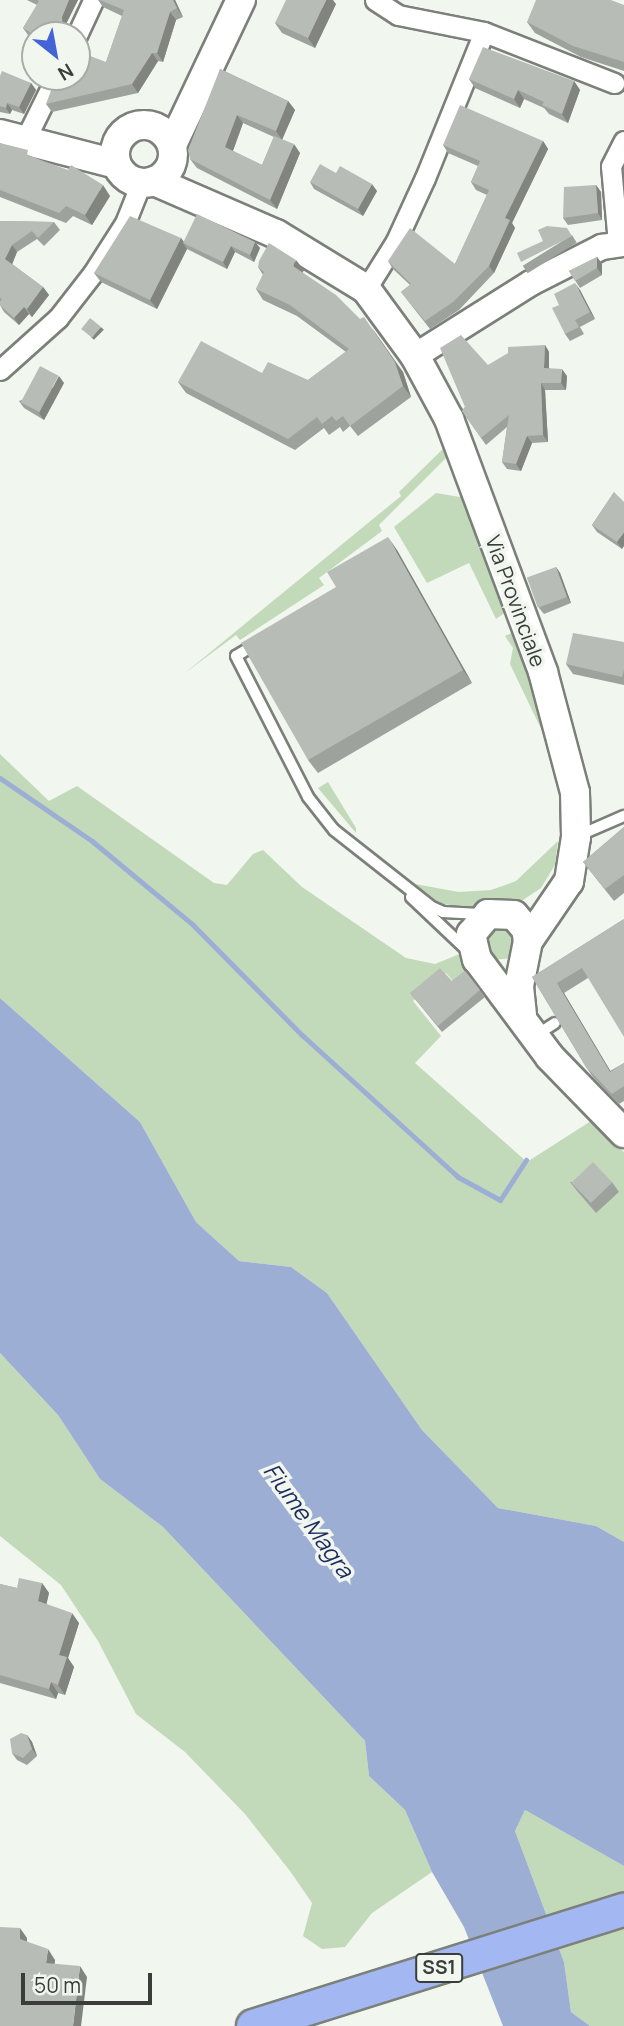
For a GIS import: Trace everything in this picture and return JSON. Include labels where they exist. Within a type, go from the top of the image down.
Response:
[{"type":"main road","points":[[12,138],[64,151],[117,152],[133,126],[158,160],[242,0]]},
{"type":"main road","name":"Via Provinciale","points":[[117,152],[126,177],[158,160],[201,201],[307,250],[366,289],[415,356],[449,419],[543,672],[575,792],[574,846]]},
{"type":"main road","points":[[574,846],[548,889],[500,914],[471,934],[480,961],[537,1024],[624,1133]]},
{"type":"main road","points":[[480,961],[500,969],[526,948],[561,898],[574,846]]},
{"type":"main road","points":[[500,914],[526,929],[526,948],[537,1024]]},
{"type":"main road","name":"SS1","points":[[253,2026],[624,1910]]},
{"type":"street","points":[[83,21],[93,0]]},
{"type":"street","points":[[375,0],[398,15],[484,33],[614,83]]},
{"type":"street","points":[[366,289],[396,240],[425,178],[484,33]]},
{"type":"street","points":[[12,138],[47,91]]},
{"type":"street","points":[[415,356],[531,284],[621,243],[611,166],[624,141]]},
{"type":"street","points":[[0,370],[58,318],[93,273],[125,223],[158,160]]},
{"type":"lane","points":[[269,636],[236,656],[308,797],[355,850],[404,888],[443,912],[500,914]]},
{"type":"lane","points":[[574,846],[624,816]]},
{"type":"lane","points":[[404,888],[428,918],[480,961]]},
{"type":"green space","points":[[451,441],[454,450],[379,525],[382,531],[319,578],[324,585],[240,640],[236,635],[185,673],[401,496],[399,492]]},
{"type":"green space","points":[[436,493],[466,498],[509,610],[496,619],[469,563],[427,583],[394,527]]},
{"type":"green space","points":[[516,631],[531,670],[543,733],[510,664],[513,648],[505,636]]},
{"type":"green space","points":[[0,754],[49,801],[77,786],[214,883],[227,885],[253,854],[263,850],[302,887],[406,958],[435,964],[462,953],[475,964],[454,982],[446,973],[413,1001],[441,1036],[415,1063],[527,1162],[591,1121],[624,1152],[624,1542],[596,1526],[498,1508],[422,1430],[327,1293],[291,1267],[239,1261],[196,1222],[140,1122],[0,998]]},
{"type":"green space","points":[[328,782],[356,828],[356,833],[318,788]]},
{"type":"green space","points":[[558,841],[555,865],[541,888],[517,904],[491,902],[465,908],[440,903],[415,884],[459,892],[491,890],[516,881]]},
{"type":"green space","points":[[481,928],[519,929],[512,958],[493,960],[478,934]]},
{"type":"green space","points":[[0,1353],[58,1415],[100,1479],[163,1527],[365,1741],[369,1776],[405,1810],[432,1872],[372,1913],[345,1947],[322,1949],[303,1936],[312,1903],[290,1871],[245,1814],[185,1752],[136,1714],[98,1641],[61,1585],[0,1536]]},
{"type":"green space","points":[[525,1810],[624,1866],[624,2026],[590,2026],[571,2012],[564,1962],[515,1831]]},
{"type":"water","name":"Fiume Magra","points":[[0,998],[140,1122],[196,1222],[239,1261],[291,1267],[327,1293],[422,1430],[498,1508],[596,1526],[624,1542],[624,1866],[525,1810],[515,1831],[564,1962],[571,2012],[590,2026],[503,2026],[464,1927],[432,1872],[405,1810],[369,1776],[365,1741],[163,1527],[100,1479],[58,1415],[0,1353]]},
{"type":"building","points":[[37,0],[69,0],[62,21],[27,21],[39,1]]},
{"type":"building","points":[[100,0],[173,0],[177,8],[170,12],[157,53],[152,53],[132,84],[46,104],[51,91],[91,91],[91,56],[106,62],[124,10]]},
{"type":"building","points":[[286,0],[326,0],[308,38],[275,23]]},
{"type":"building","points":[[536,0],[611,0],[624,5],[624,62],[573,46],[527,22]]},
{"type":"building","points":[[483,47],[574,81],[562,114],[518,90],[514,99],[469,79]]},
{"type":"building","points":[[220,69],[288,101],[276,131],[237,115],[225,147],[262,165],[274,136],[294,144],[270,200],[190,159],[188,150]]},
{"type":"building","points":[[2,71],[21,79],[21,91],[27,91],[19,107],[7,103],[6,108],[0,106]]},
{"type":"building","points":[[460,105],[543,141],[505,218],[510,220],[489,266],[453,302],[425,321],[401,292],[411,284],[388,261],[410,228],[455,264],[489,190],[471,182],[480,161],[443,145]]},
{"type":"building","points":[[0,143],[28,150],[27,155],[68,170],[71,165],[103,185],[85,215],[66,206],[59,213],[0,190]]},
{"type":"building","points":[[320,164],[336,173],[340,166],[372,184],[358,209],[310,182]]},
{"type":"building","points":[[596,185],[598,213],[563,218],[564,187]]},
{"type":"building","points":[[197,214],[255,242],[250,255],[231,246],[223,262],[183,243]]},
{"type":"building","points":[[130,216],[181,238],[150,300],[94,273]]},
{"type":"building","points":[[0,221],[54,222],[38,238],[32,231],[12,245],[5,259],[43,287],[27,309],[24,307],[14,318],[0,305]]},
{"type":"building","points":[[547,226],[567,228],[572,236],[521,262],[517,253],[543,241],[538,230]]},
{"type":"building","points":[[269,243],[296,260],[293,266],[336,295],[360,319],[364,317],[395,362],[403,386],[350,426],[343,416],[336,421],[332,416],[322,424],[317,417],[288,439],[178,382],[201,341],[262,373],[268,362],[308,380],[349,349],[290,305],[256,289],[264,272],[258,267],[259,261]]},
{"type":"building","points":[[597,257],[597,268],[575,281],[569,271]]},
{"type":"building","points":[[575,283],[590,312],[575,320],[579,327],[565,334],[552,308],[559,305],[554,294]]},
{"type":"building","points":[[90,318],[101,327],[92,338],[81,329]]},
{"type":"building","points":[[461,335],[488,365],[508,353],[508,347],[545,345],[544,368],[562,369],[561,383],[541,383],[543,435],[527,436],[516,464],[502,462],[509,415],[481,438],[462,411],[465,407],[440,348]]},
{"type":"building","points":[[40,366],[59,376],[39,412],[21,402]]},
{"type":"building","points":[[614,492],[624,502],[624,532],[617,542],[592,525]]},
{"type":"building","points":[[388,537],[463,670],[308,760],[241,643],[336,587],[327,572]]},
{"type":"building","points":[[556,567],[567,597],[538,608],[527,578]]},
{"type":"building","points":[[573,633],[624,642],[622,677],[566,664]]},
{"type":"building","points":[[624,827],[624,875],[605,889],[583,862]]},
{"type":"building","points":[[624,919],[624,1037],[582,968],[557,983],[610,1072],[624,1063],[624,1086],[612,1094],[586,1067],[532,977]]},
{"type":"building","points":[[440,968],[452,981],[465,971],[480,990],[438,1026],[410,993]]},
{"type":"building","points":[[593,1162],[612,1182],[591,1203],[571,1183]]},
{"type":"building","points":[[19,1578],[42,1583],[38,1601],[72,1613],[59,1655],[67,1657],[58,1685],[51,1682],[49,1689],[0,1675],[0,1584],[17,1588]]},
{"type":"building","points":[[21,1733],[27,1735],[32,1749],[23,1758],[12,1753],[10,1739]]},
{"type":"building","points":[[0,1927],[20,1928],[20,1939],[48,1949],[46,1963],[80,1966],[73,2026],[0,2026]]},
{"type":"waterway","points":[[0,778],[92,841],[193,925],[302,1035],[458,1177],[500,1200],[526,1160]]}]
